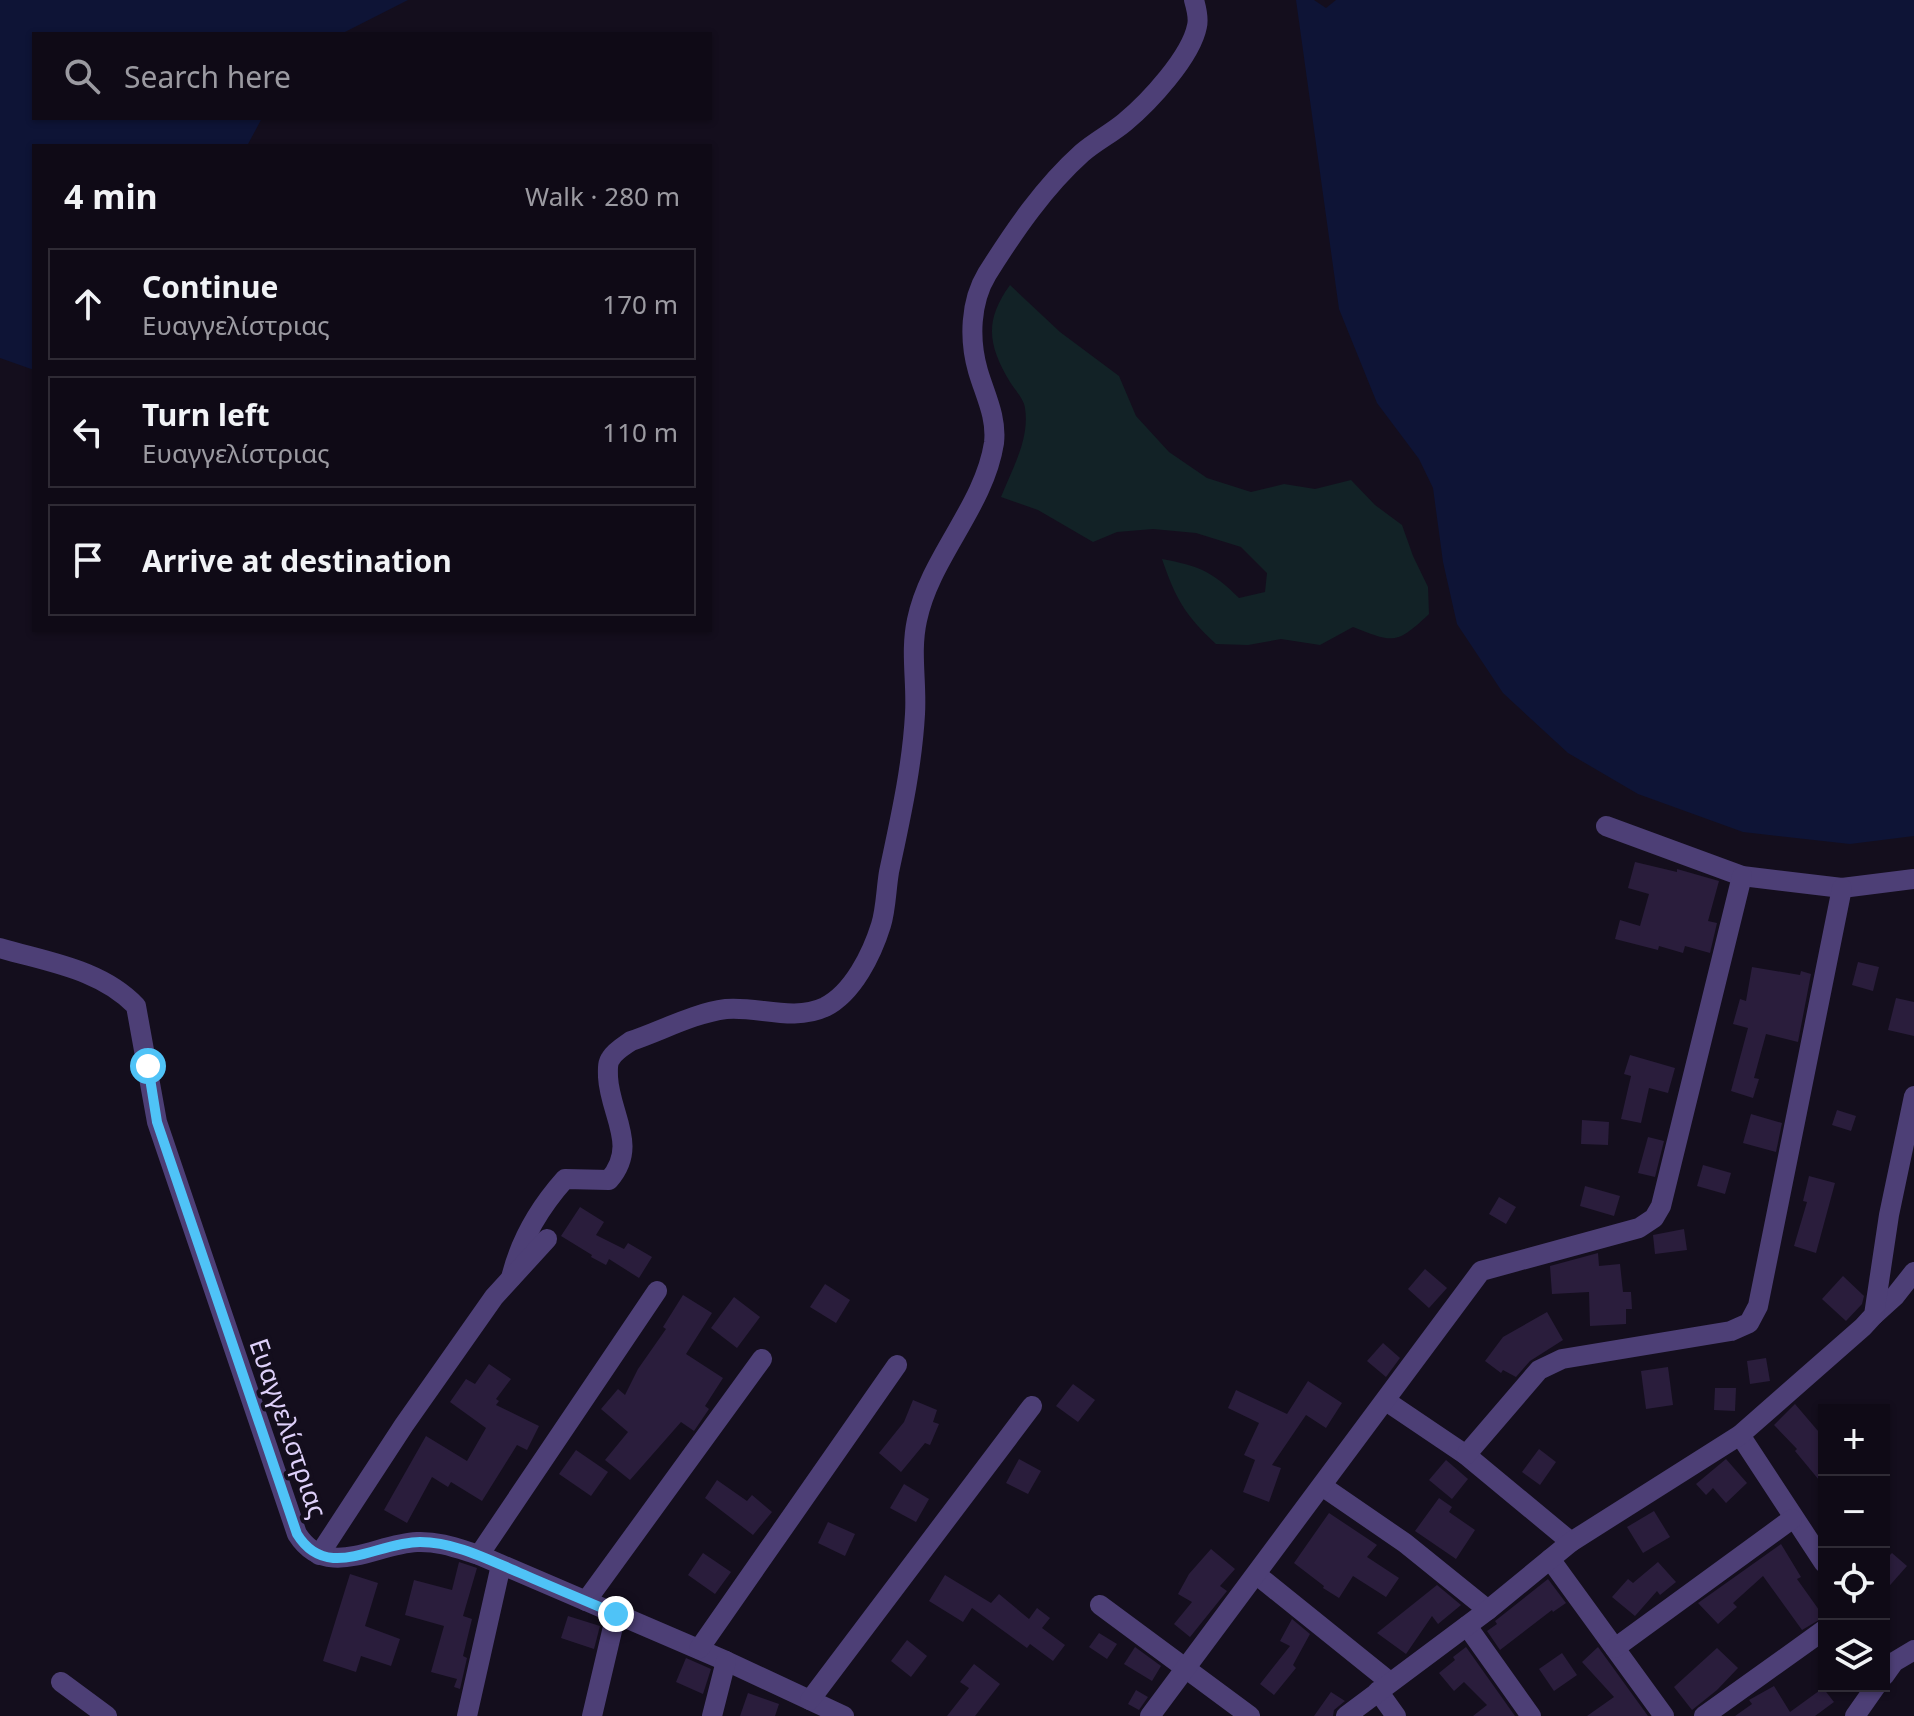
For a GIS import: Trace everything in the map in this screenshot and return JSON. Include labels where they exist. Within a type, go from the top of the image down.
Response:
[{"type":"street","points":[[511,1278],[515,1260],[537,1217],[565,1179],[609,1180],[620,1168],[624,1152],[618,1119],[609,1094],[608,1068],[610,1059],[619,1050],[631,1041],[721,1010],[739,1008],[800,1013],[824,1007],[844,993],[862,968],[881,925],[909,776],[916,711],[913,653],[916,622],[924,593],[984,477],[994,442],[993,412],[977,368],[973,334],[975,300],[985,277],[1029,212],[1082,154],[1127,120],[1187,51],[1198,25],[1194,0]]},
{"type":"street","points":[[1606,826],[1742,876],[1842,888],[1914,879]]},
{"type":"street","points":[[1150,1716],[1481,1271],[1639,1228],[1654,1218],[1661,1206],[1742,876]]},
{"type":"street","points":[[1466,1455],[1539,1370],[1562,1359],[1731,1331],[1749,1323],[1758,1306],[1842,888]]},
{"type":"street","name":"Ευαγγελίστριας","points":[[0,948],[102,979],[136,1006],[157,1122],[297,1534],[304,1546],[319,1555],[343,1559],[398,1544],[422,1542],[447,1545],[479,1555],[726,1661],[835,1714]]},
{"type":"street","points":[[1874,1315],[1889,1215],[1914,1096]]},
{"type":"street","points":[[319,1555],[404,1425],[494,1297],[547,1239]]},
{"type":"street","points":[[1346,1716],[1488,1610],[1571,1542],[1740,1435],[1895,1296],[1914,1272]]},
{"type":"street","points":[[479,1555],[657,1291]]},
{"type":"street","points":[[586,1601],[762,1359]]},
{"type":"street","points":[[699,1649],[897,1365]]},
{"type":"street","points":[[1386,1401],[1466,1455],[1571,1542]]},
{"type":"street","points":[[810,1700],[1032,1406]]},
{"type":"street","points":[[1740,1435],[1818,1555]]},
{"type":"street","points":[[1322,1486],[1405,1543],[1488,1610]]},
{"type":"street","points":[[1615,1648],[1792,1519]]},
{"type":"street","points":[[1550,1559],[1664,1716]]},
{"type":"street","points":[[467,1716],[501,1565]]},
{"type":"street","points":[[1257,1575],[1384,1687],[1396,1716]]},
{"type":"street","points":[[1100,1605],[1250,1716]]},
{"type":"street","points":[[592,1716],[616,1614]]},
{"type":"street","points":[[1467,1626],[1531,1716]]},
{"type":"street","points":[[1704,1716],[1818,1634]]},
{"type":"street","points":[[1890,1661],[1914,1650]]},
{"type":"street","points":[[712,1716],[726,1661]]},
{"type":"street","points":[[61,1682],[107,1716]]},
{"type":"street","points":[[1855,1716],[1872,1692]]},
{"type":"shaded area","points":[[1010,285],[1060,332],[1119,376],[1136,416],[1169,452],[1207,478],[1251,492],[1284,484],[1315,489],[1351,480],[1375,505],[1402,525],[1428,587],[1429,614],[1409,631],[1394,638],[1353,627],[1320,645],[1281,639],[1248,645],[1216,644],[1182,605],[1162,559],[1204,571],[1239,598],[1265,592],[1267,573],[1241,547],[1196,533],[1153,529],[1117,532],[1093,542],[1038,510],[1001,497],[1019,454],[1026,420],[1021,398],[993,345],[996,310]]},
{"type":"water","points":[[0,0],[408,0],[345,32],[32,32],[32,120],[261,120],[248,144],[32,144],[32,369],[0,358]]},
{"type":"water","points":[[1296,0],[1314,0],[1326,8],[1336,0],[1914,0],[1914,836],[1850,844],[1743,832],[1638,794],[1568,753],[1503,693],[1457,624],[1443,562],[1433,488],[1419,459],[1377,403],[1339,309]]},
{"type":"building","points":[[1635,862],[1677,872],[1677,869],[1719,881],[1708,921],[1717,923],[1710,953],[1685,946],[1683,953],[1659,946],[1658,950],[1615,939],[1620,920],[1640,926],[1649,894],[1628,888]]},
{"type":"building","points":[[1858,962],[1879,967],[1873,991],[1852,985]]},
{"type":"building","points":[[1752,967],[1811,974],[1798,1042],[1766,1034],[1754,1078],[1759,1079],[1753,1098],[1731,1091],[1748,1028],[1733,1024],[1740,999],[1746,1001]]},
{"type":"building","points":[[1896,998],[1914,1002],[1914,1036],[1888,1030]]},
{"type":"building","points":[[1630,1055],[1675,1068],[1668,1093],[1649,1088],[1641,1123],[1621,1119],[1631,1076],[1624,1074]]},
{"type":"building","points":[[1837,1110],[1856,1116],[1851,1131],[1832,1125]]},
{"type":"building","points":[[1751,1114],[1782,1123],[1776,1152],[1743,1143]]},
{"type":"building","points":[[1582,1120],[1609,1122],[1608,1145],[1581,1144]]},
{"type":"building","points":[[1648,1137],[1664,1141],[1655,1177],[1638,1173]]},
{"type":"building","points":[[1703,1165],[1731,1173],[1725,1194],[1697,1186]]},
{"type":"building","points":[[1809,1176],[1835,1183],[1816,1253],[1794,1246],[1807,1202],[1803,1201]]},
{"type":"building","points":[[1585,1186],[1620,1196],[1614,1216],[1580,1206]]},
{"type":"building","points":[[1499,1197],[1516,1207],[1506,1224],[1489,1214]]},
{"type":"building","points":[[580,1207],[604,1222],[596,1235],[624,1249],[628,1243],[652,1257],[639,1278],[609,1259],[606,1265],[591,1257],[561,1236]]},
{"type":"building","points":[[1684,1229],[1687,1250],[1655,1254],[1653,1235]]},
{"type":"building","points":[[1598,1253],[1599,1266],[1620,1264],[1623,1292],[1631,1292],[1632,1309],[1626,1309],[1626,1324],[1590,1326],[1589,1292],[1552,1294],[1550,1266]]},
{"type":"building","points":[[1425,1269],[1447,1288],[1429,1308],[1408,1289]]},
{"type":"building","points":[[1843,1276],[1864,1296],[1862,1304],[1846,1321],[1822,1299]]},
{"type":"building","points":[[825,1284],[850,1300],[836,1323],[810,1307]]},
{"type":"building","points":[[683,1295],[712,1313],[686,1354],[723,1378],[705,1406],[709,1409],[694,1431],[681,1422],[630,1480],[605,1460],[628,1432],[601,1409],[618,1389],[625,1395]]},
{"type":"building","points":[[734,1297],[760,1317],[737,1348],[711,1328]]},
{"type":"building","points":[[1547,1312],[1563,1340],[1530,1361],[1516,1377],[1503,1370],[1501,1373],[1485,1361],[1503,1337]]},
{"type":"building","points":[[1383,1343],[1400,1358],[1386,1377],[1367,1361]]},
{"type":"building","points":[[1766,1358],[1770,1381],[1750,1384],[1747,1361]]},
{"type":"building","points":[[489,1364],[511,1379],[496,1399],[499,1401],[496,1405],[539,1426],[527,1450],[517,1445],[482,1501],[451,1482],[448,1487],[432,1477],[407,1523],[384,1510],[426,1436],[467,1461],[486,1428],[450,1402],[466,1379],[475,1384]]},
{"type":"building","points":[[1668,1367],[1673,1405],[1646,1409],[1641,1371]]},
{"type":"building","points":[[1308,1381],[1342,1403],[1326,1428],[1306,1415],[1272,1465],[1281,1468],[1269,1502],[1243,1492],[1255,1460],[1244,1455],[1259,1423],[1228,1408],[1236,1390],[1287,1414]]},
{"type":"building","points":[[1073,1384],[1095,1400],[1078,1422],[1056,1406]]},
{"type":"building","points":[[1715,1388],[1736,1388],[1735,1411],[1714,1410]]},
{"type":"building","points":[[913,1400],[937,1410],[933,1422],[939,1424],[930,1445],[925,1443],[901,1472],[879,1453],[904,1422]]},
{"type":"building","points":[[1795,1404],[1818,1431],[1818,1479],[1795,1451],[1797,1449],[1774,1425]]},
{"type":"building","points":[[1539,1449],[1556,1462],[1540,1485],[1522,1472]]},
{"type":"building","points":[[576,1450],[608,1472],[591,1496],[559,1474]]},
{"type":"building","points":[[1019,1459],[1041,1471],[1028,1494],[1006,1483]]},
{"type":"building","points":[[1726,1459],[1747,1483],[1726,1503],[1713,1488],[1706,1495],[1696,1484]]},
{"type":"building","points":[[1446,1460],[1468,1479],[1452,1499],[1429,1480]]},
{"type":"building","points":[[717,1480],[747,1501],[752,1495],[772,1512],[753,1535],[705,1498]]},
{"type":"building","points":[[904,1484],[929,1499],[916,1522],[890,1508]]},
{"type":"building","points":[[1439,1498],[1452,1507],[1449,1512],[1475,1530],[1456,1559],[1415,1531]]},
{"type":"building","points":[[1654,1511],[1670,1537],[1643,1553],[1627,1527]]},
{"type":"building","points":[[1329,1513],[1377,1545],[1367,1557],[1399,1578],[1386,1597],[1353,1576],[1339,1598],[1294,1563]]},
{"type":"building","points":[[828,1522],[855,1534],[845,1556],[818,1543]]},
{"type":"building","points":[[1781,1544],[1801,1577],[1797,1579],[1818,1609],[1818,1621],[1802,1630],[1763,1576],[1733,1603],[1737,1607],[1718,1624],[1698,1603]]},
{"type":"building","points":[[1211,1549],[1235,1569],[1220,1586],[1227,1591],[1190,1637],[1174,1624],[1192,1602],[1178,1594],[1189,1574]]},
{"type":"building","points":[[703,1553],[731,1572],[715,1594],[688,1575]]},
{"type":"building","points":[[1892,1553],[1907,1566],[1890,1585]]},
{"type":"building","points":[[459,1562],[477,1568],[463,1616],[472,1619],[463,1656],[467,1658],[460,1689],[454,1687],[457,1679],[431,1672],[444,1626],[405,1615],[414,1580],[452,1590]]},
{"type":"building","points":[[1658,1562],[1676,1582],[1660,1595],[1657,1591],[1635,1616],[1612,1597],[1628,1579],[1633,1583]]},
{"type":"building","points":[[350,1574],[378,1583],[365,1626],[400,1639],[391,1666],[361,1656],[356,1672],[323,1661]]},
{"type":"building","points":[[945,1575],[991,1603],[999,1594],[1029,1619],[1037,1608],[1050,1618],[1042,1628],[1065,1645],[1053,1661],[1030,1644],[1027,1648],[972,1608],[963,1622],[929,1601]]},
{"type":"building","points":[[1548,1579],[1566,1603],[1552,1610],[1500,1650],[1487,1631],[1497,1624],[1495,1621]]},
{"type":"building","points":[[1437,1585],[1461,1605],[1438,1624],[1432,1616],[1406,1654],[1377,1633]]},
{"type":"building","points":[[568,1616],[600,1626],[594,1649],[561,1638]]},
{"type":"building","points":[[1292,1619],[1310,1634],[1293,1665],[1296,1668],[1274,1695],[1260,1684],[1290,1646],[1280,1641]]},
{"type":"building","points":[[1099,1633],[1117,1644],[1107,1659],[1089,1647]]},
{"type":"building","points":[[907,1640],[927,1656],[911,1677],[891,1661]]},
{"type":"building","points":[[1135,1647],[1161,1666],[1152,1681],[1124,1664]]},
{"type":"building","points":[[1466,1647],[1515,1716],[1473,1716],[1487,1705],[1464,1682],[1454,1691],[1439,1673]]},
{"type":"building","points":[[1598,1647],[1648,1716],[1587,1716],[1614,1697],[1582,1662]]},
{"type":"building","points":[[1717,1648],[1738,1668],[1692,1710],[1674,1687]]},
{"type":"building","points":[[1562,1653],[1577,1675],[1554,1691],[1539,1669]]},
{"type":"building","points":[[686,1658],[711,1669],[703,1694],[676,1682]]},
{"type":"building","points":[[974,1664],[1000,1684],[975,1716],[947,1716],[969,1688],[960,1682]]},
{"type":"building","points":[[1774,1686],[1790,1712],[1818,1692],[1826,1692],[1834,1702],[1815,1716],[1735,1716],[1752,1704],[1749,1700]]},
{"type":"building","points":[[1136,1690],[1148,1697],[1139,1710],[1128,1704]]},
{"type":"building","points":[[1331,1692],[1345,1701],[1334,1710],[1333,1716],[1314,1716]]},
{"type":"building","points":[[748,1693],[779,1704],[775,1716],[740,1716]]},
{"type":"route","points":[[148,1066],[157,1122],[297,1534],[304,1546],[319,1555],[343,1559],[398,1544],[422,1542],[447,1545],[479,1555],[616,1614]]}]
